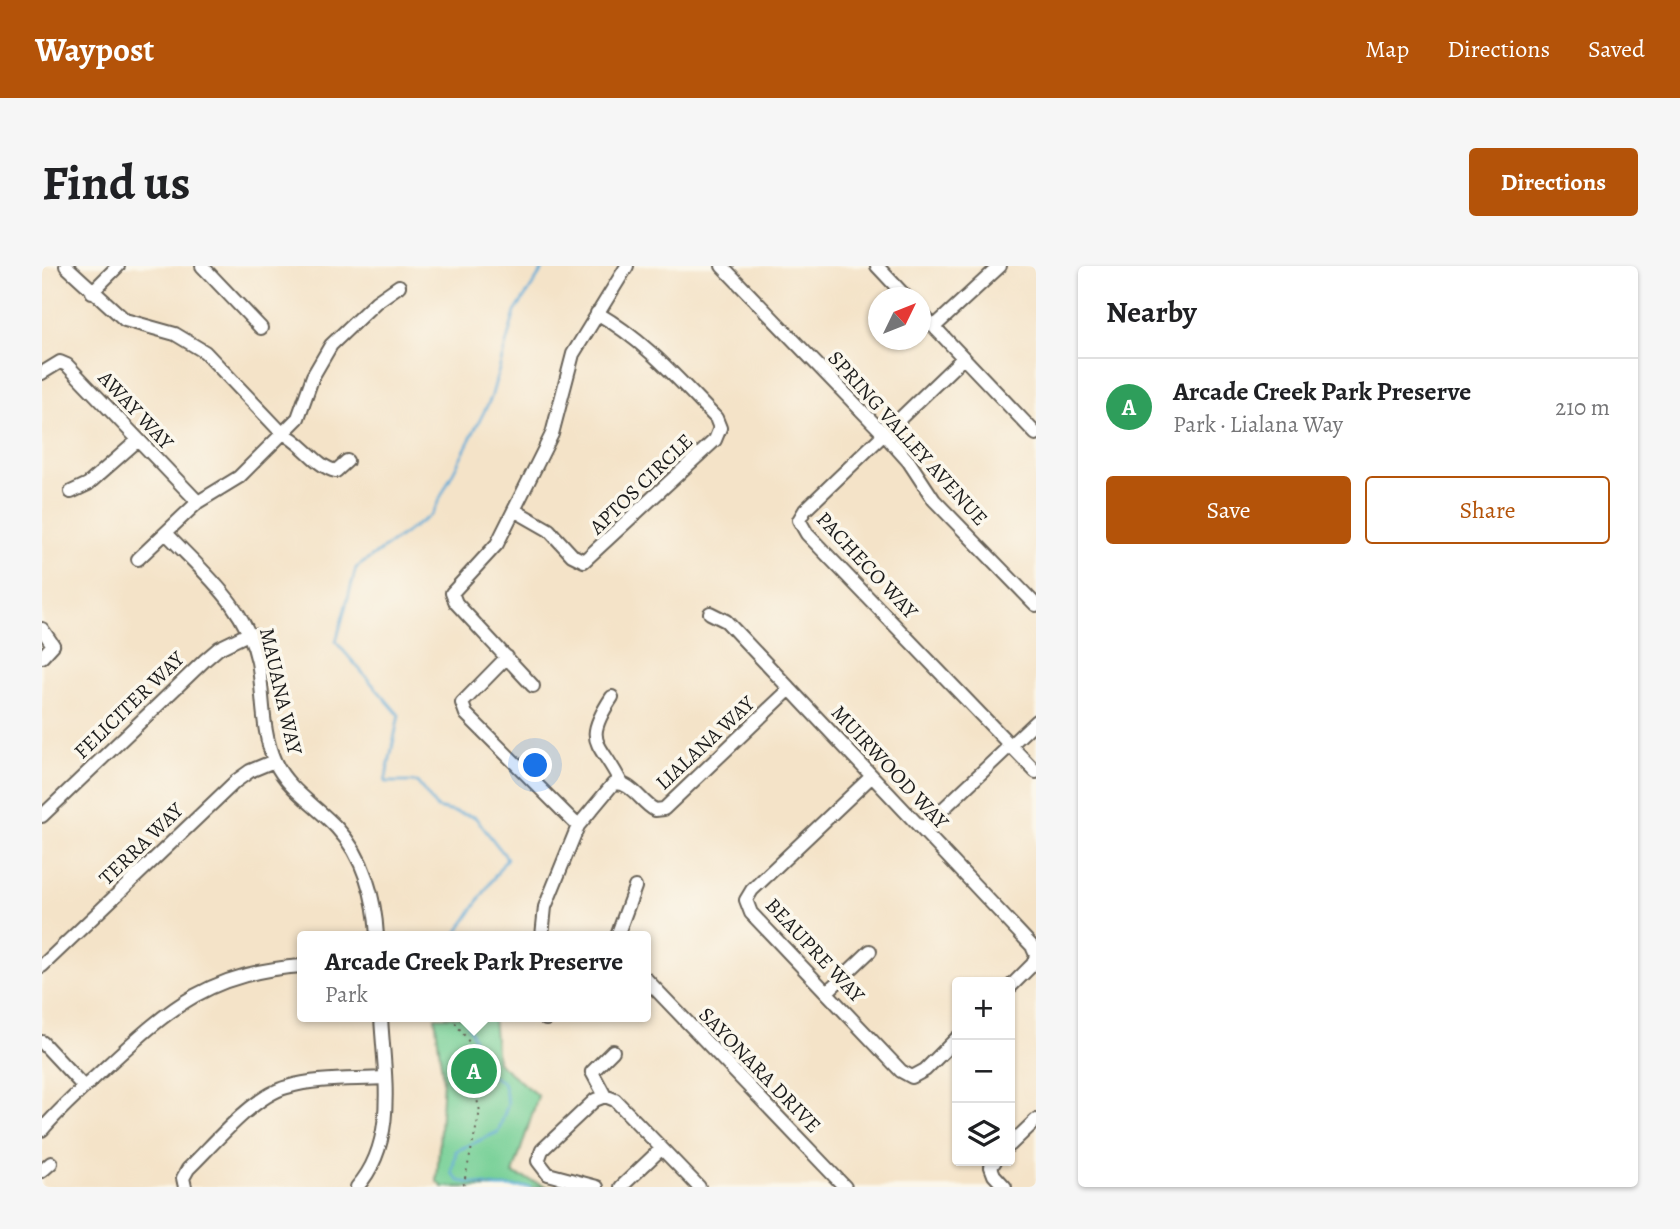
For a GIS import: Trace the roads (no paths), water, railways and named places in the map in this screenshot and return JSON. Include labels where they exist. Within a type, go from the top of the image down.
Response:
[{"type":"street","points":[[66,266],[125,320],[175,334],[205,352],[282,433],[296,438],[329,470],[336,471],[348,461]]},
{"type":"street","points":[[92,292],[118,266]]},
{"type":"street","points":[[202,266],[261,328]]},
{"type":"street","points":[[533,686],[456,603],[452,593],[497,544],[552,434],[573,354],[627,266]]},
{"type":"street","name":"SPRING VALLEY AVENUE","points":[[722,266],[884,434],[909,462],[933,500],[1036,605]]},
{"type":"street","points":[[877,266],[897,287]]},
{"type":"street","points":[[934,327],[1000,266]]},
{"type":"street","points":[[138,559],[198,502],[239,477],[298,418],[313,376],[331,345],[376,302],[400,286]]},
{"type":"street","name":"APTOS CIRCLE","points":[[514,510],[549,530],[572,555],[584,561],[715,440],[720,428],[716,418],[649,349],[632,334],[597,313]]},
{"type":"street","points":[[931,324],[1036,434]]},
{"type":"street","name":"PACHECO WAY","points":[[963,358],[805,510],[799,520],[807,534],[1012,744],[1036,772]]},
{"type":"street","name":"AWAY WAY","points":[[42,373],[60,362],[67,365],[198,502]]},
{"type":"street","points":[[71,492],[89,484],[137,441]]},
{"type":"street","name":"MAUANA WAY","points":[[167,534],[237,608],[250,633],[274,761],[297,791],[337,828],[351,846],[370,889],[377,931]]},
{"type":"street","name":"MUIRWOOD WAY","points":[[710,614],[726,621],[1032,946],[1036,955]]},
{"type":"street","points":[[42,629],[53,645],[42,657]]},
{"type":"street","name":"FELICITER WAY","points":[[42,816],[205,660],[219,648],[250,633]]},
{"type":"street","points":[[507,657],[462,703],[466,714],[578,826]]},
{"type":"street","name":"LIALANA WAY","points":[[543,931],[545,907],[578,826],[613,785],[621,783],[629,787],[646,805],[655,810],[664,809],[790,690]]},
{"type":"street","points":[[612,697],[594,724],[595,738],[600,752],[612,765],[621,783]]},
{"type":"street","points":[[922,829],[1036,721]]},
{"type":"street","name":"TERRA WAY","points":[[42,966],[236,781],[250,771],[274,761]]},
{"type":"street","name":"BEAUPRE WAY","points":[[872,776],[752,890],[746,900],[751,913],[828,991],[901,1071],[912,1077],[925,1070],[955,1040]]},
{"type":"street","points":[[619,931],[635,887]]},
{"type":"street","points":[[828,991],[870,951]]},
{"type":"street","points":[[1015,982],[1033,964],[1036,955]]},
{"type":"street","points":[[43,1129],[143,1032],[191,997],[234,976],[265,969],[297,966]]},
{"type":"street","name":"SAYONARA DRIVE","points":[[651,984],[845,1187]]},
{"type":"street","points":[[357,1187],[373,1165],[383,1137],[381,1022]]},
{"type":"street","points":[[42,1042],[84,1087]]},
{"type":"street","points":[[613,1051],[592,1072],[605,1096],[615,1100],[699,1187]]},
{"type":"street","points":[[185,1187],[183,1178],[188,1169],[262,1099],[284,1087],[304,1082],[384,1078]]},
{"type":"street","points":[[597,1187],[543,1170],[539,1155],[595,1100],[605,1096]]},
{"type":"street","points":[[1015,1140],[1036,1120]]},
{"type":"street","points":[[621,1187],[662,1149]]},
{"type":"street","points":[[992,1166],[993,1175],[1005,1187]]},
{"type":"waterway","points":[[458,931],[507,858],[475,817],[437,808],[417,782],[385,782],[399,715],[336,642],[356,568],[432,514],[491,398],[515,312],[545,266]]},
{"type":"waterway","points":[[467,1022],[474,1039],[474,1062],[483,1072],[503,1082],[508,1104],[498,1132],[456,1151],[452,1173],[459,1181],[498,1187],[530,1187]]},
{"type":"place","name":"Arcade Creek Park Preserve","points":[[474,1071]]}]
